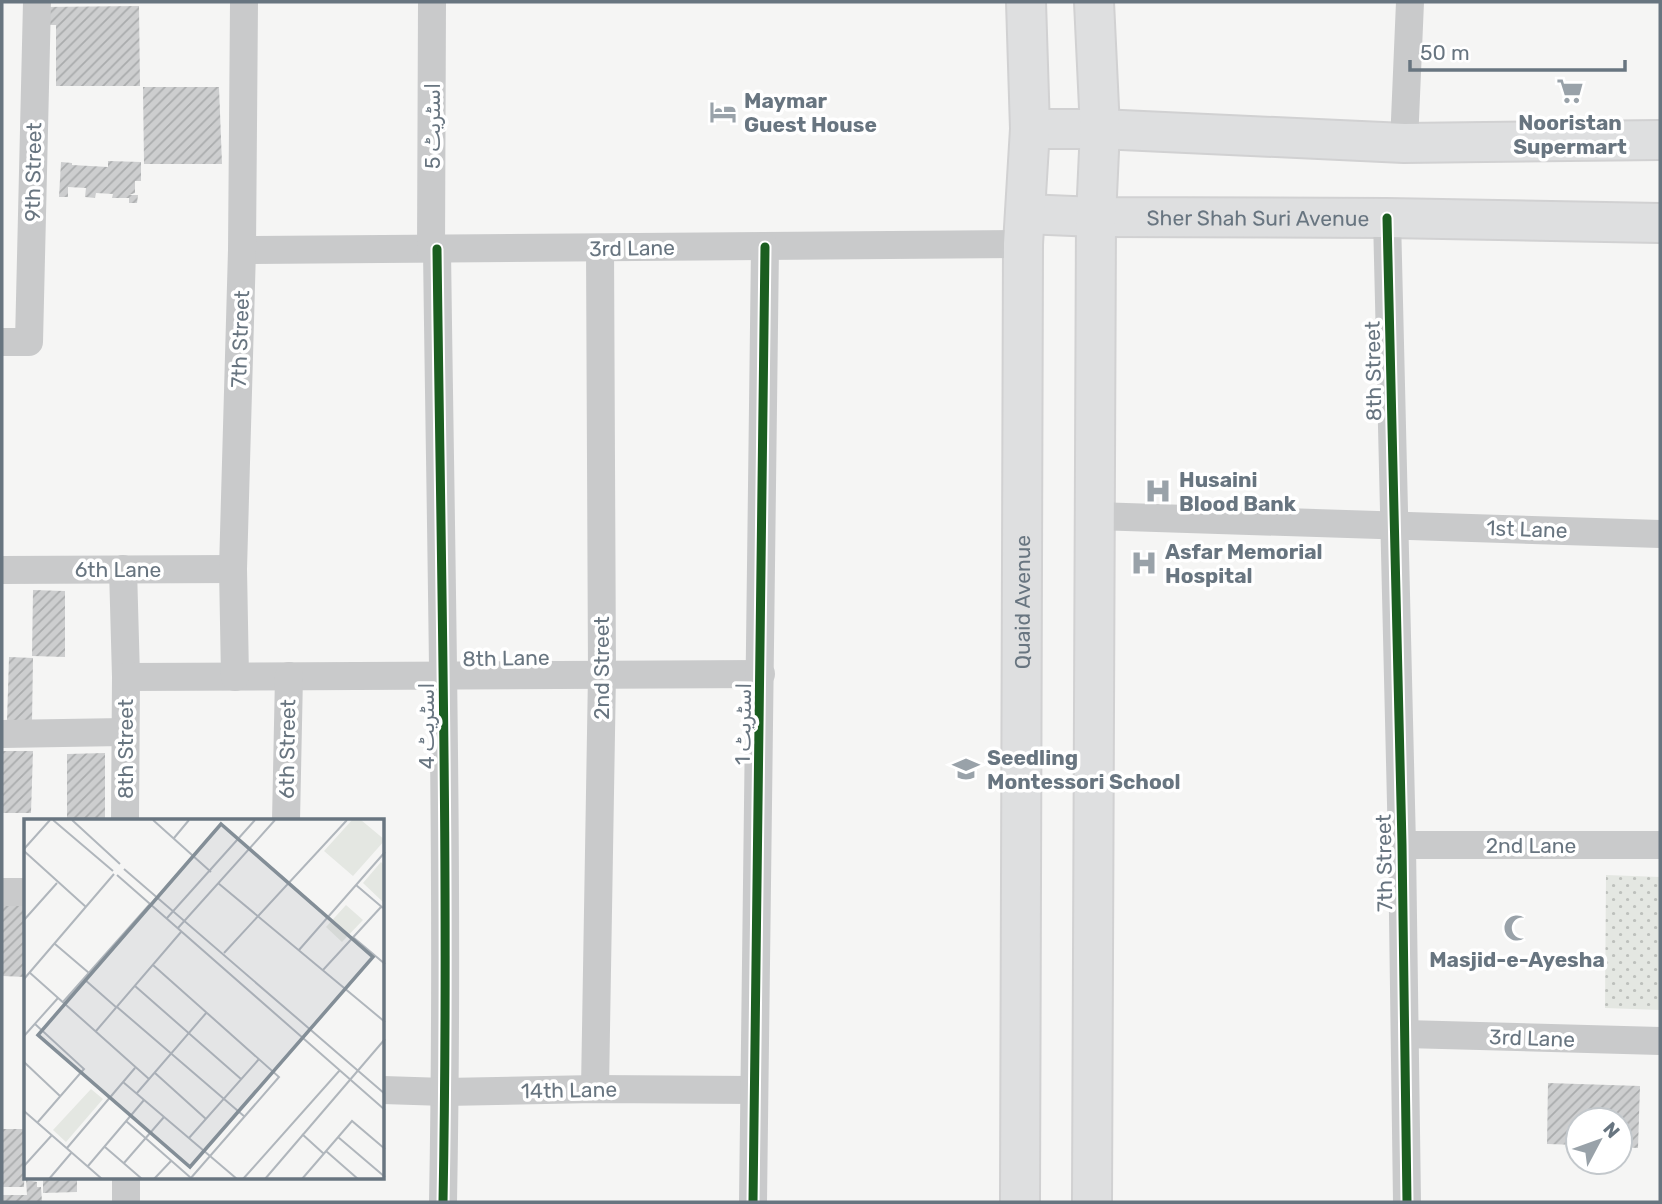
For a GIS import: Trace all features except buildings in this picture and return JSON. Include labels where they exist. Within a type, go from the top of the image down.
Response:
[{"type":"main road","name":"Quaid Avenue","points":[[1020,1202],[1024,229],[1030,129],[1026,2]]},
{"type":"main road","points":[[1092,1202],[1096,217],[1100,129],[1094,2]]},
{"type":"main road","points":[[1030,129],[1100,129],[1405,143],[1660,140]]},
{"type":"main road","name":"Sher Shah Suri Avenue","points":[[1024,229],[1096,217],[1660,223]]},
{"type":"street","name":"9th Street","points":[[15,342],[37,2]]},
{"type":"street","name":"7th Street","points":[[235,677],[233,569],[242,250],[244,2]]},
{"type":"street","name":"اسٹریٹ 5","points":[[432,2],[434,249]]},
{"type":"street","points":[[1405,143],[1410,2]]},
{"type":"street","name":"8th Street","points":[[1387,218],[1395,524]]},
{"type":"street","name":"3rd Lane","points":[[242,250],[765,247],[1024,229]]},
{"type":"street","name":"اسٹریٹ 1","points":[[752,1202],[765,247]]},
{"type":"street","name":"2nd Street","points":[[595,1089],[602,674],[600,248]]},
{"type":"street","name":"اسٹریٹ 4","points":[[434,249],[443,677],[443,1202]]},
{"type":"street","name":"1st Lane","points":[[1095,516],[1660,534]]},
{"type":"street","name":"7th Street","points":[[1395,524],[1407,1202]]},
{"type":"street","name":"8th Street","points":[[122,569],[126,677],[125,819]]},
{"type":"street","name":"6th Lane","points":[[2,570],[233,569]]},
{"type":"street","name":"8th Lane","points":[[126,677],[761,674]]},
{"type":"street","name":"6th Street","points":[[286,819],[289,676]]},
{"type":"street","points":[[2,734],[124,733]]},
{"type":"street","name":"2nd Lane","points":[[1402,845],[1660,845]]},
{"type":"street","points":[[2,892],[24,892]]},
{"type":"street","name":"3rd Lane","points":[[1405,1034],[1660,1041]]},
{"type":"street","name":"14th Lane","points":[[385,1090],[754,1090]]},
{"type":"street","points":[[127,1180],[127,1202]]},
{"type":"shaded area","points":[[1606,875],[1660,877],[1660,1010],[1605,1008]]},
{"type":"cycle path","points":[[1387,218],[1402,845],[1407,1202]]},
{"type":"cycle path","points":[[753,1202],[765,247]]},
{"type":"cycle path","points":[[437,249],[445,845],[443,1202]]},
{"type":"place","name":"Nooristan Supermart","points":[[1570,91]]},
{"type":"place","name":"Maymar Guest House","points":[[723,112]]},
{"type":"place","name":"Husaini Blood Bank","points":[[1158,491]]},
{"type":"place","name":"Asfar Memorial Hospital","points":[[1144,563]]},
{"type":"place","name":"Seedling Montessori School","points":[[966,769]]},
{"type":"place","name":"Masjid-e-Ayesha","points":[[1517,928]]}]
